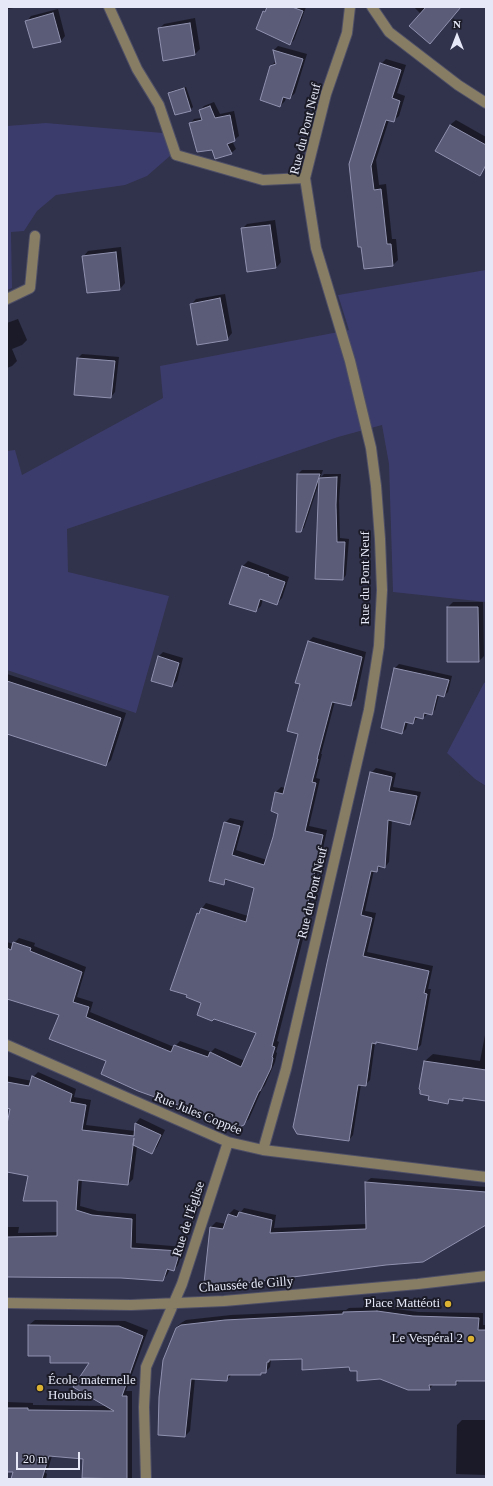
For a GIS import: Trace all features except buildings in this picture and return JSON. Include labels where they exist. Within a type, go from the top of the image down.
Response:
[{"type":"street","points":[[109,7],[137,69],[159,105],[176,155],[263,180],[305,178]]},
{"type":"street","name":"Rue du Pont Neuf","points":[[263,1150],[286,1069],[369,710],[379,646],[382,590],[377,493],[371,448],[350,361],[316,248],[305,178],[326,94],[347,34],[350,7]]},
{"type":"street","points":[[372,7],[389,32],[458,85],[486,103]]},
{"type":"street","points":[[7,299],[30,288],[35,236]]},
{"type":"street","name":"Rue Jules Coppée","points":[[7,1046],[228,1142],[263,1150],[486,1177]]},
{"type":"street","name":"Rue de l'Église","points":[[146,1479],[144,1407],[146,1367],[182,1284],[228,1142]]},
{"type":"street","name":"Chaussée de Gilly","points":[[7,1303],[131,1305],[224,1301],[418,1284],[486,1276]]},
{"type":"shaded area","points":[[46,123],[163,133],[171,155],[147,176],[125,185],[56,195],[37,211],[24,231],[11,232],[12,288],[7,290],[7,126]]},
{"type":"shaded area","points":[[486,270],[486,602],[393,592],[389,464],[382,425],[338,437],[67,529],[68,572],[169,596],[136,713],[7,670],[7,451],[15,450],[22,475],[163,398],[160,366],[349,330],[338,295]]},
{"type":"shaded area","points":[[486,682],[486,786],[475,779],[447,753],[484,683]]},
{"type":"place","name":"Place Mattéoti","points":[[448,1304]]},
{"type":"place","name":"Le Vespéral 2","points":[[471,1339]]},
{"type":"place","name":"École maternelle Houbois","points":[[40,1388]]}]
